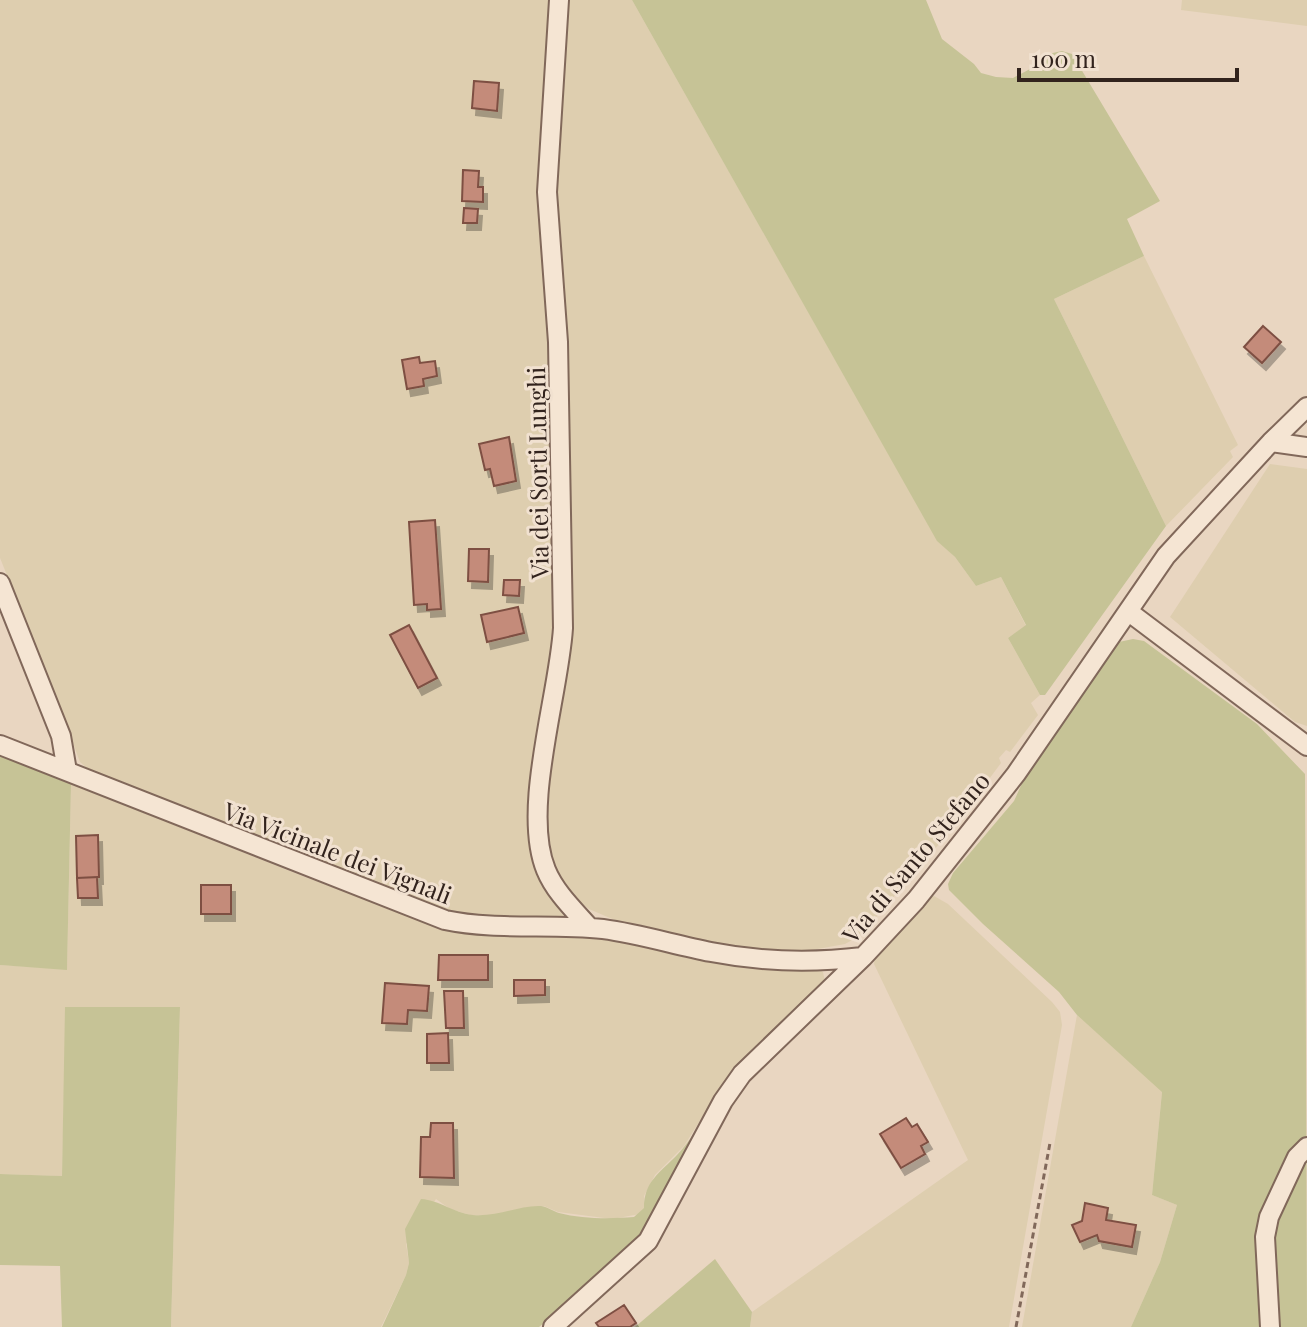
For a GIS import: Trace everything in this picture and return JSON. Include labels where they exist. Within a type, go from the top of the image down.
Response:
[{"type":"street","name":"Via dei Sorti Lunghi","points":[[559,0],[547,192],[558,342],[563,628],[540,783],[537,828],[541,857],[553,884],[590,928]]},
{"type":"street","name":"Via di Santo Stefano","points":[[553,1327],[648,1241],[723,1101],[742,1074],[863,957],[923,892],[1011,780],[1166,556],[1307,407]]},
{"type":"street","points":[[1271,442],[1307,447]]},
{"type":"street","points":[[0,583],[61,736],[67,771]]},
{"type":"street","points":[[1129,612],[1307,746]]},
{"type":"street","name":"Via Vicinale dei Vignali","points":[[0,745],[436,918],[487,926],[620,931],[743,958],[812,962],[863,957]]},
{"type":"street","points":[[1270,1327],[1265,1237],[1269,1217],[1297,1157],[1307,1147]]},
{"type":"path","points":[[1016,1327],[1050,1143]]},
{"type":"shaded area","points":[[0,0],[551,0],[547,285],[557,622],[530,839],[535,866],[567,916],[565,919],[492,919],[453,913],[129,786],[88,769],[80,762],[0,558]]},
{"type":"shaded area","points":[[563,0],[632,0],[937,540],[955,557],[976,586],[1001,577],[1026,626],[1008,638],[1040,695],[1031,703],[1038,715],[1010,752],[1006,750],[999,758],[1001,763],[951,830],[861,935],[845,944],[801,952],[755,951],[624,924],[589,909],[575,898],[550,863],[544,806],[561,693],[552,186]]},
{"type":"shaded area","points":[[632,0],[926,0],[942,39],[981,73],[1013,78],[1048,54],[1062,51],[1072,54],[1160,201],[1127,219],[1144,256],[1054,299],[1166,526],[1045,695],[1040,695],[1008,638],[1026,625],[1001,577],[976,586],[955,557],[937,541]]},
{"type":"shaded area","points":[[1182,0],[1307,0],[1307,26],[1181,10]]},
{"type":"shaded area","points":[[1144,256],[1238,445],[1230,451],[1233,457],[1166,526],[1054,299]]},
{"type":"shaded area","points":[[1270,464],[1307,469],[1307,726],[1295,722],[1170,617]]},
{"type":"shaded area","points":[[1133,639],[1144,641],[1257,724],[1305,774],[1307,1327],[1131,1327],[1160,1262],[1177,1205],[1152,1195],[1162,1092],[1077,1015],[1059,992],[949,890],[953,873],[1014,801],[1024,779],[1119,642]]},
{"type":"shaded area","points":[[0,756],[71,784],[67,970],[0,965]]},
{"type":"shaded area","points":[[71,784],[305,877],[438,925],[478,933],[592,937],[690,958],[747,966],[818,969],[823,972],[825,982],[822,989],[745,1058],[725,1081],[684,1146],[655,1175],[644,1196],[645,1208],[640,1214],[612,1219],[558,1212],[544,1206],[491,1215],[470,1215],[450,1209],[436,1199],[406,1244],[409,1263],[406,1275],[381,1327],[171,1327],[180,1008],[66,1007],[62,1176],[0,1174],[0,965],[67,969]]},
{"type":"shaded area","points":[[934,896],[948,904],[1060,1012],[1062,1025],[1009,1327],[750,1327],[752,1312],[968,1160],[874,964],[875,956],[927,898]]},
{"type":"shaded area","points":[[65,1007],[180,1007],[171,1327],[62,1327],[60,1266],[0,1265],[0,1174],[62,1176]]},
{"type":"shaded area","points":[[1077,1015],[1162,1091],[1152,1195],[1177,1205],[1160,1262],[1131,1327],[1022,1327]]},
{"type":"shaded area","points":[[707,1113],[643,1236],[539,1327],[382,1327],[406,1275],[409,1263],[405,1229],[421,1199],[473,1215],[541,1206],[577,1216],[634,1217],[644,1208],[647,1191],[654,1178],[681,1150]]},
{"type":"shaded area","points":[[715,1259],[752,1312],[750,1327],[635,1327]]},
{"type":"building","points":[[474,81],[499,83],[497,111],[472,108]]},
{"type":"building","points":[[463,170],[479,171],[478,187],[483,187],[483,202],[462,201]]},
{"type":"building","points":[[464,208],[478,209],[477,223],[463,223]]},
{"type":"building","points":[[1263,326],[1281,342],[1262,363],[1244,347]]},
{"type":"building","points":[[419,357],[420,363],[435,361],[437,376],[423,379],[424,386],[407,389],[402,360]]},
{"type":"building","points":[[509,437],[516,481],[494,486],[490,469],[485,470],[479,444]]},
{"type":"building","points":[[435,520],[441,609],[427,610],[427,604],[414,605],[409,522]]},
{"type":"building","points":[[469,549],[489,549],[488,582],[468,581]]},
{"type":"building","points":[[504,580],[520,580],[519,596],[503,595]]},
{"type":"building","points":[[518,607],[524,633],[487,642],[481,615]]},
{"type":"building","points":[[409,625],[437,678],[418,688],[390,635]]},
{"type":"building","points":[[98,835],[99,877],[77,878],[76,836]]},
{"type":"building","points":[[97,877],[98,898],[78,898],[77,878]]},
{"type":"building","points":[[201,885],[231,885],[231,914],[201,914]]},
{"type":"building","points":[[439,955],[488,955],[488,980],[438,980]]},
{"type":"building","points":[[514,980],[545,980],[545,995],[514,996]]},
{"type":"building","points":[[385,983],[429,986],[427,1011],[408,1010],[407,1024],[382,1023]]},
{"type":"building","points":[[444,991],[463,991],[464,1028],[446,1028]]},
{"type":"building","points":[[448,1033],[449,1063],[427,1063],[427,1034]]},
{"type":"building","points":[[906,1118],[912,1127],[917,1124],[928,1142],[921,1146],[925,1154],[901,1168],[880,1134]]},
{"type":"building","points":[[431,1123],[453,1123],[454,1178],[420,1177],[421,1137],[430,1137]]},
{"type":"building","points":[[1085,1203],[1108,1208],[1106,1220],[1136,1225],[1132,1247],[1099,1241],[1097,1235],[1080,1242],[1072,1225],[1082,1221]]},
{"type":"building","points":[[624,1305],[636,1323],[630,1327],[599,1327],[596,1323]]}]
